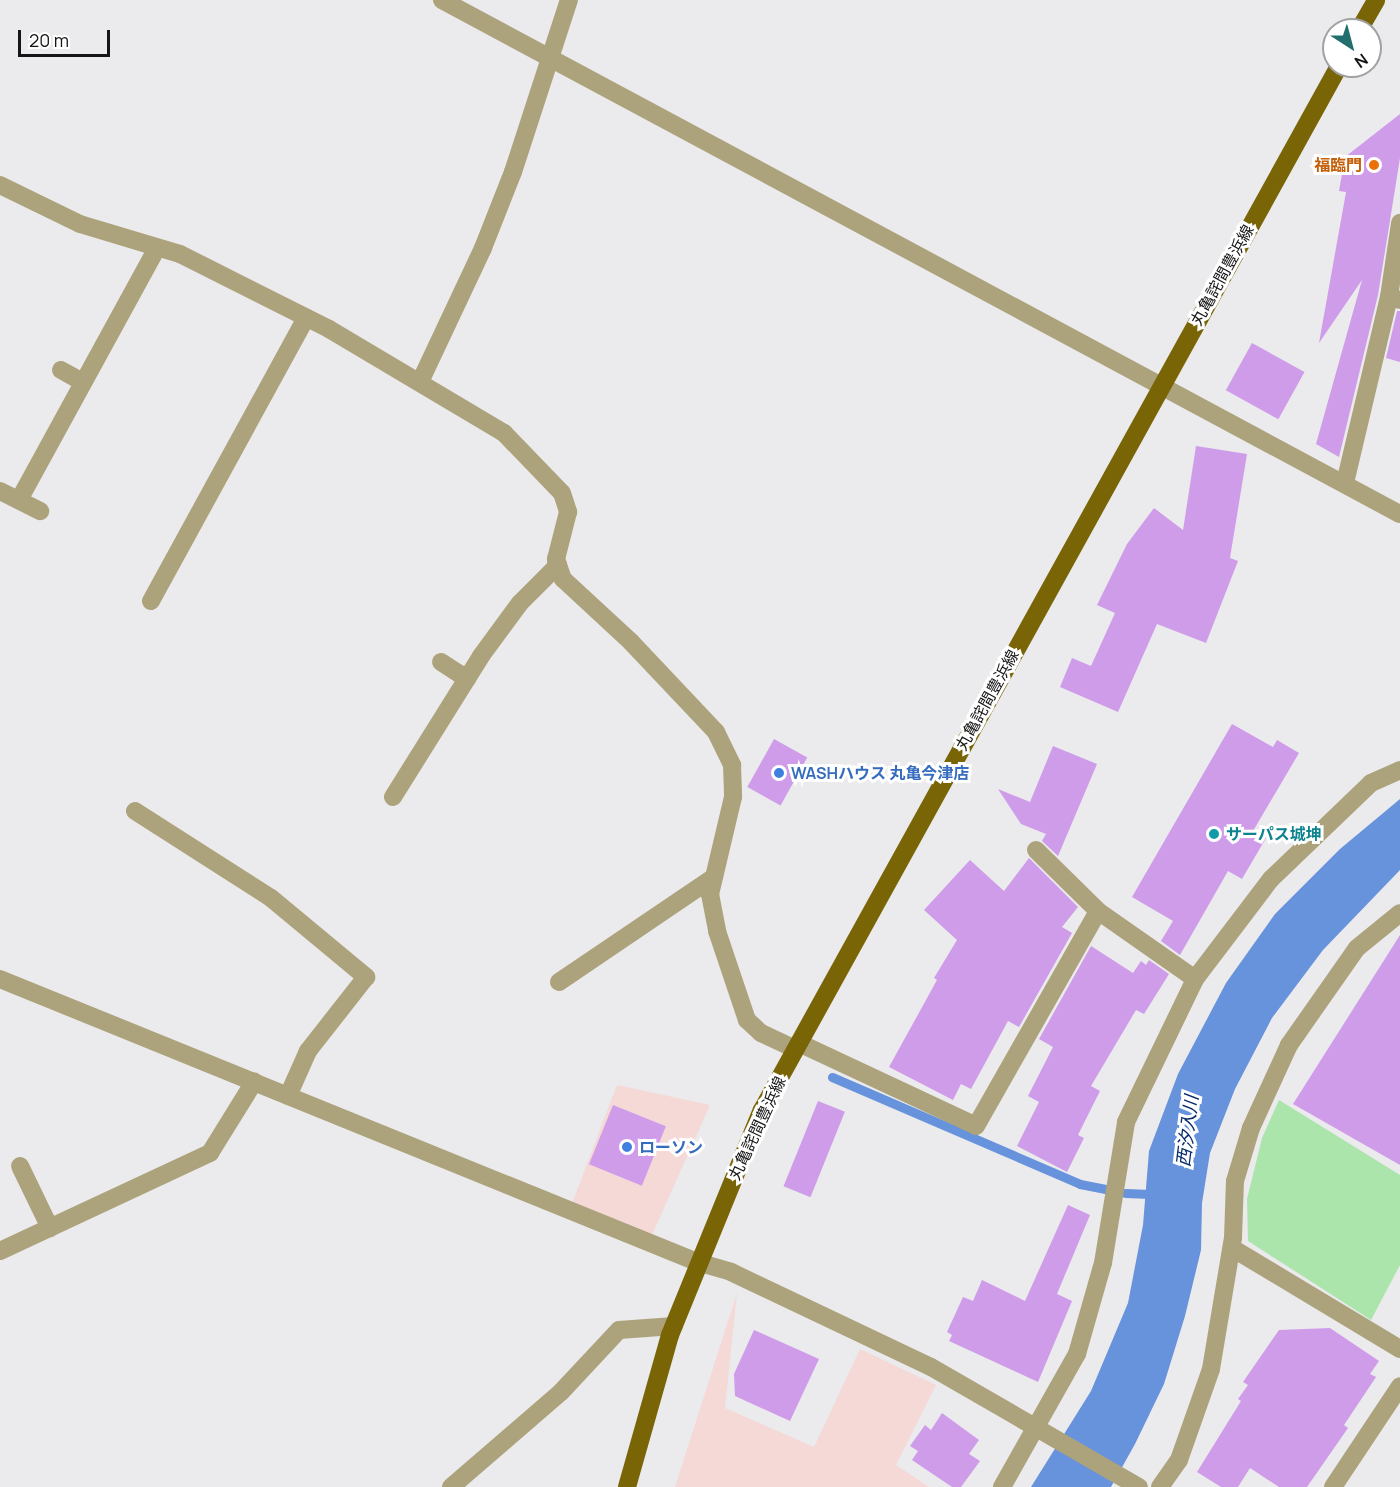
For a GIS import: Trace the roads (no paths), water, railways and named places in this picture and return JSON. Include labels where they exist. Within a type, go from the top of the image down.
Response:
[{"type":"main road","points":[[1366,18],[1376,0]]},
{"type":"main road","name":"丸亀詫間豊浜線","points":[[627,1487],[674,1326],[697,1262],[762,1110],[1159,387],[1332,78]]},
{"type":"street","points":[[442,0],[549,55],[1159,387],[1400,514]]},
{"type":"street","points":[[420,382],[483,248],[513,172],[549,55],[569,0]]},
{"type":"street","points":[[0,185],[80,224],[180,254],[306,318],[420,382],[504,433],[562,492],[568,512],[558,565],[563,579],[631,642],[716,732],[732,765],[733,797],[710,894],[717,931],[747,1020],[760,1033],[797,1046],[976,1126],[1098,911]]},
{"type":"street","points":[[1345,483],[1395,298],[1400,223]]},
{"type":"street","points":[[19,500],[157,248]]},
{"type":"street","points":[[151,601],[306,318]]},
{"type":"street","points":[[61,370],[83,382]]},
{"type":"street","points":[[0,491],[40,511]]},
{"type":"street","points":[[393,797],[467,679],[520,603],[558,565]]},
{"type":"street","points":[[441,662],[467,679]]},
{"type":"street","points":[[1002,1487],[1077,1354],[1103,1263],[1126,1122],[1195,979],[1271,879],[1371,783],[1400,770]]},
{"type":"street","points":[[135,811],[271,898],[366,977],[308,1051],[288,1096]]},
{"type":"street","points":[[1036,850],[1098,911],[1195,979]]},
{"type":"street","points":[[559,982],[714,877]]},
{"type":"street","points":[[1160,1487],[1179,1460],[1211,1369],[1232,1248],[1235,1181],[1251,1128],[1289,1045],[1357,948],[1400,913]]},
{"type":"street","points":[[0,979],[697,1262],[731,1272],[931,1367],[1138,1487]]},
{"type":"street","points":[[0,1251],[210,1153],[254,1082]]},
{"type":"street","points":[[20,1166],[50,1228]]},
{"type":"street","points":[[1232,1248],[1400,1349]]},
{"type":"street","points":[[451,1487],[561,1392],[619,1330],[674,1326]]},
{"type":"street","points":[[1333,1487],[1400,1386]]},
{"type":"water","name":"西汐入川","points":[[1400,799],[1400,870],[1323,950],[1272,1018],[1235,1089],[1210,1153],[1202,1203],[1201,1250],[1185,1316],[1164,1384],[1135,1444],[1111,1487],[1031,1487],[1091,1391],[1128,1303],[1143,1225],[1149,1151],[1178,1074],[1226,983],[1275,914],[1340,849]]},
{"type":"waterway","points":[[832,1077],[1080,1184],[1106,1189]]},
{"type":"waterway","points":[[1125,1193],[1158,1194]]},
{"type":"place","name":"福臨門","points":[[1374,165]]},
{"type":"place","name":"WASHハウス 丸亀今津店","points":[[779,773]]},
{"type":"place","name":"サーパス城坤","points":[[1214,834]]},
{"type":"place","name":"ローソン","points":[[627,1147]]}]
